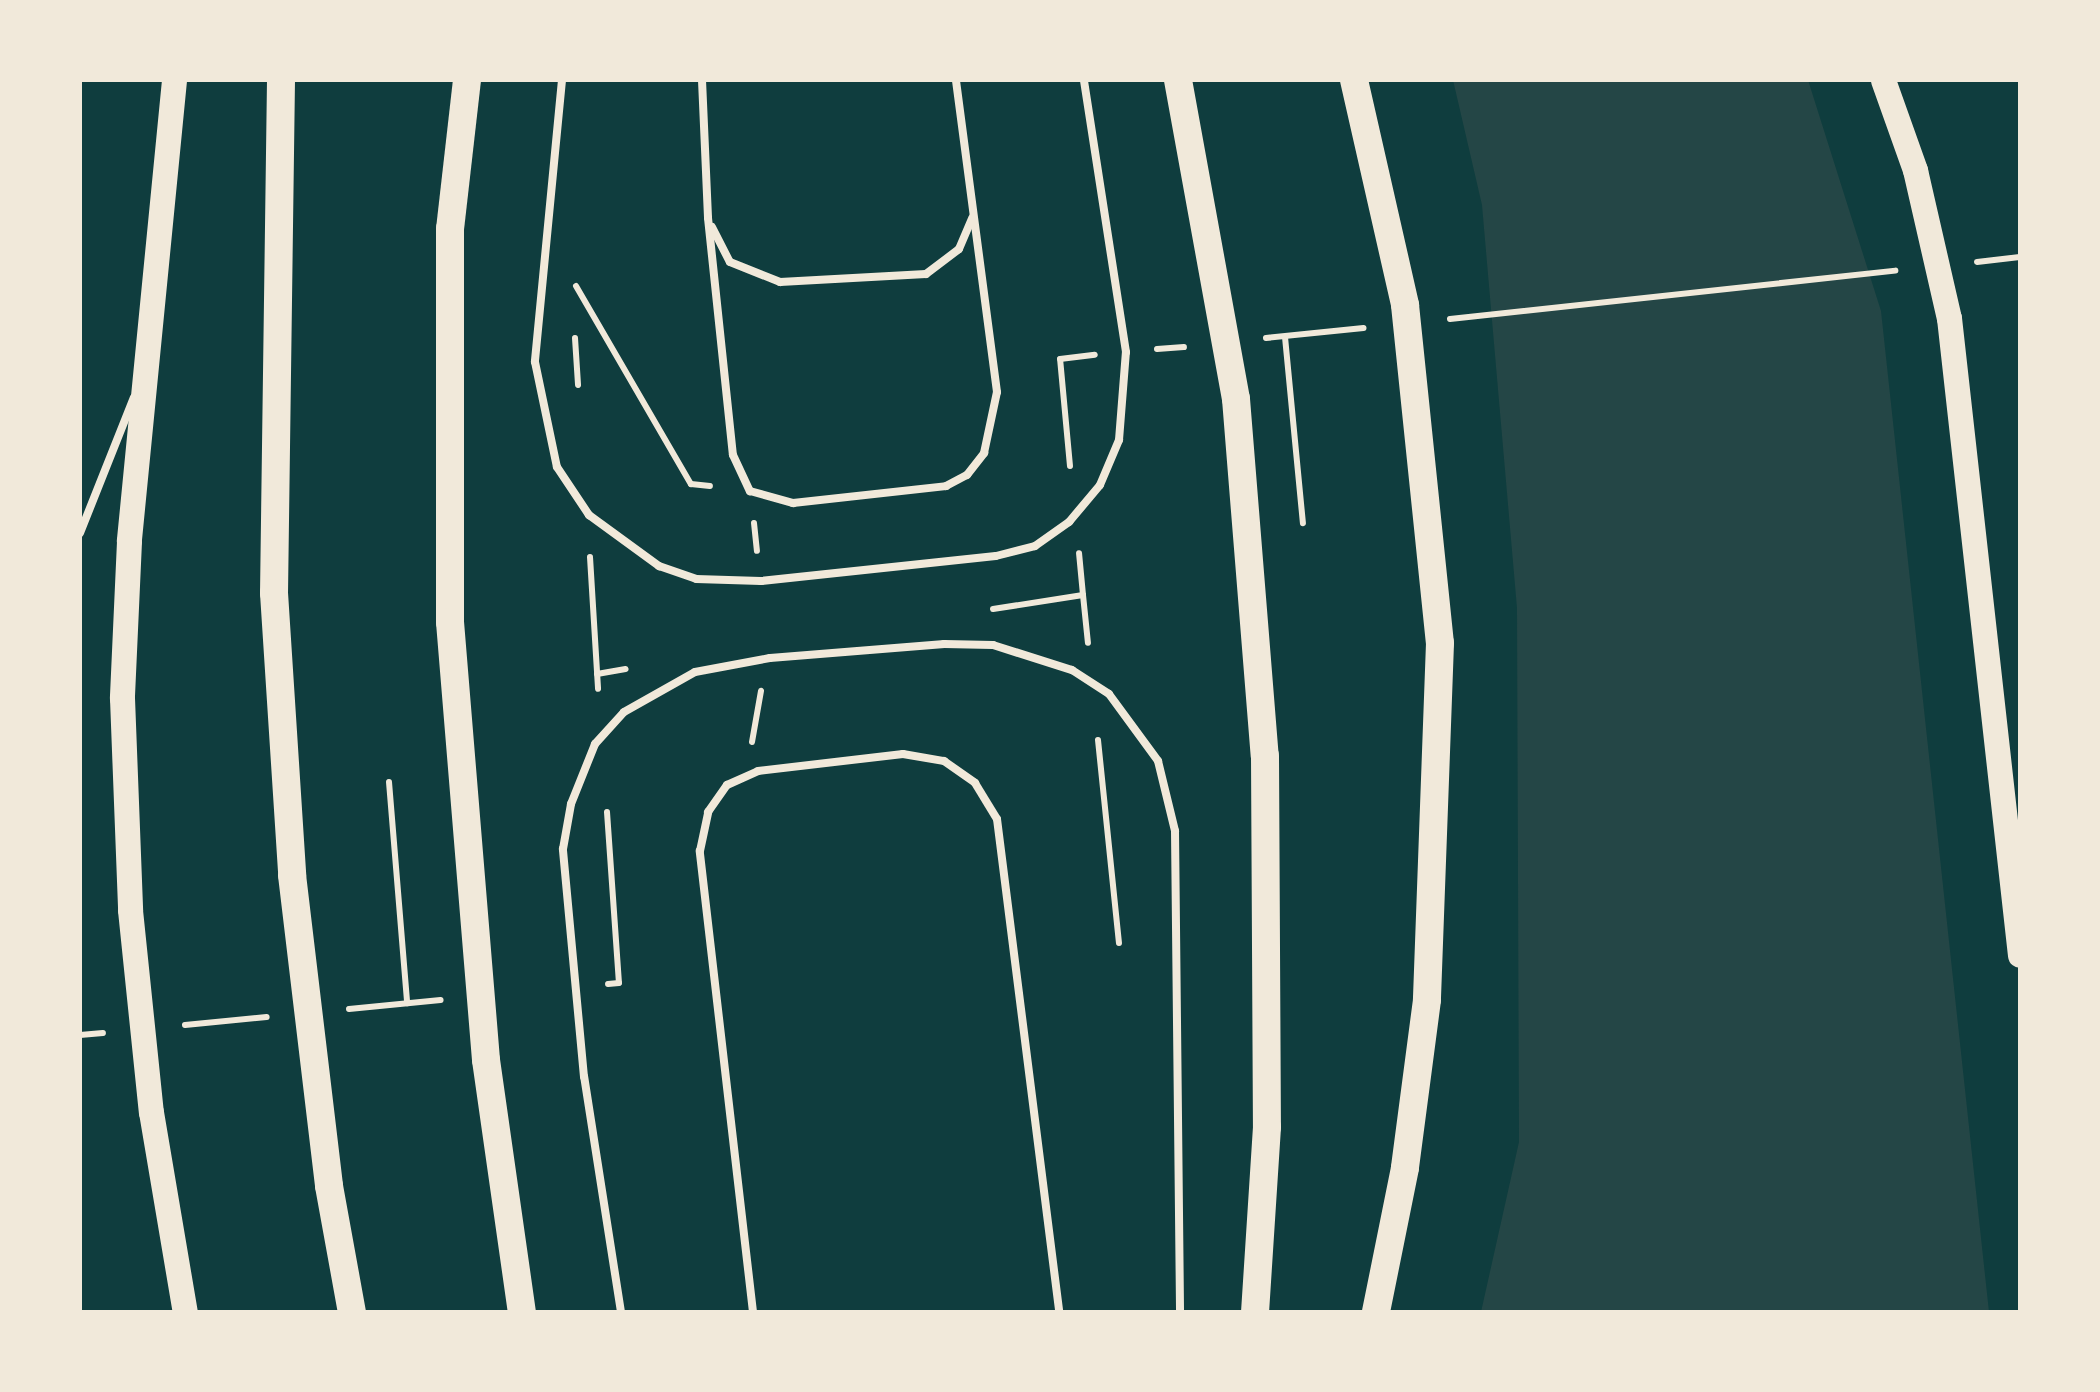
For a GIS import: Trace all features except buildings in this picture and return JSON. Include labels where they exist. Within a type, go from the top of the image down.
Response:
[{"type":"highway","points":[[282,80],[274,593],[292,875],[330,1186],[352,1312]]},
{"type":"highway","points":[[467,80],[450,229],[450,622],[462,818],[486,1060],[522,1312]]},
{"type":"highway","points":[[1178,80],[1236,399],[1265,756],[1267,1126],[1256,1312]]},
{"type":"highway","points":[[1354,80],[1405,305],[1440,643],[1427,1000],[1405,1168],[1376,1312]]},
{"type":"main road","points":[[174,80],[144,374],[122,698],[124,840],[151,1112],[184,1312]]},
{"type":"main road","points":[[1883,80],[1915,170],[1949,318],[2020,956]]},
{"type":"lane","points":[[562,80],[535,362],[557,467],[589,515],[659,566],[696,579],[761,581],[996,556],[1035,546],[1069,522],[1100,485],[1118,440],[1126,352],[1084,80]]},
{"type":"lane","points":[[702,80],[708,218],[732,455],[750,491],[792,503],[946,486],[967,475],[994,424],[997,392],[956,80]]},
{"type":"lane","points":[[708,218],[730,262],[780,282],[926,274],[959,249],[974,215]]},
{"type":"lane","points":[[80,533],[144,374]]},
{"type":"lane","points":[[621,1312],[584,1076],[563,849],[571,804],[595,744],[624,712],[696,672],[770,658],[993,644],[1072,670],[1108,694],[1140,728],[1158,762],[1174,831],[1180,1312]]},
{"type":"lane","points":[[752,1312],[700,851],[708,812],[727,785],[758,770],[903,754],[944,762],[975,783],[997,819],[1059,1312]]},
{"type":"path","points":[[571,276],[692,484],[750,491],[761,581]]},
{"type":"path","points":[[1284,336],[1303,523]]},
{"type":"path","points":[[1083,594],[1089,652]]},
{"type":"path","points":[[758,770],[750,732],[770,658]]},
{"type":"path","points":[[1097,730],[1119,943]]},
{"type":"path","points":[[388,782],[407,1003]]},
{"type":"shaded area","points":[[1453,80],[1808,80],[1881,311],[1989,1312],[1481,1312],[1519,1142],[1517,608],[1482,205]]}]
